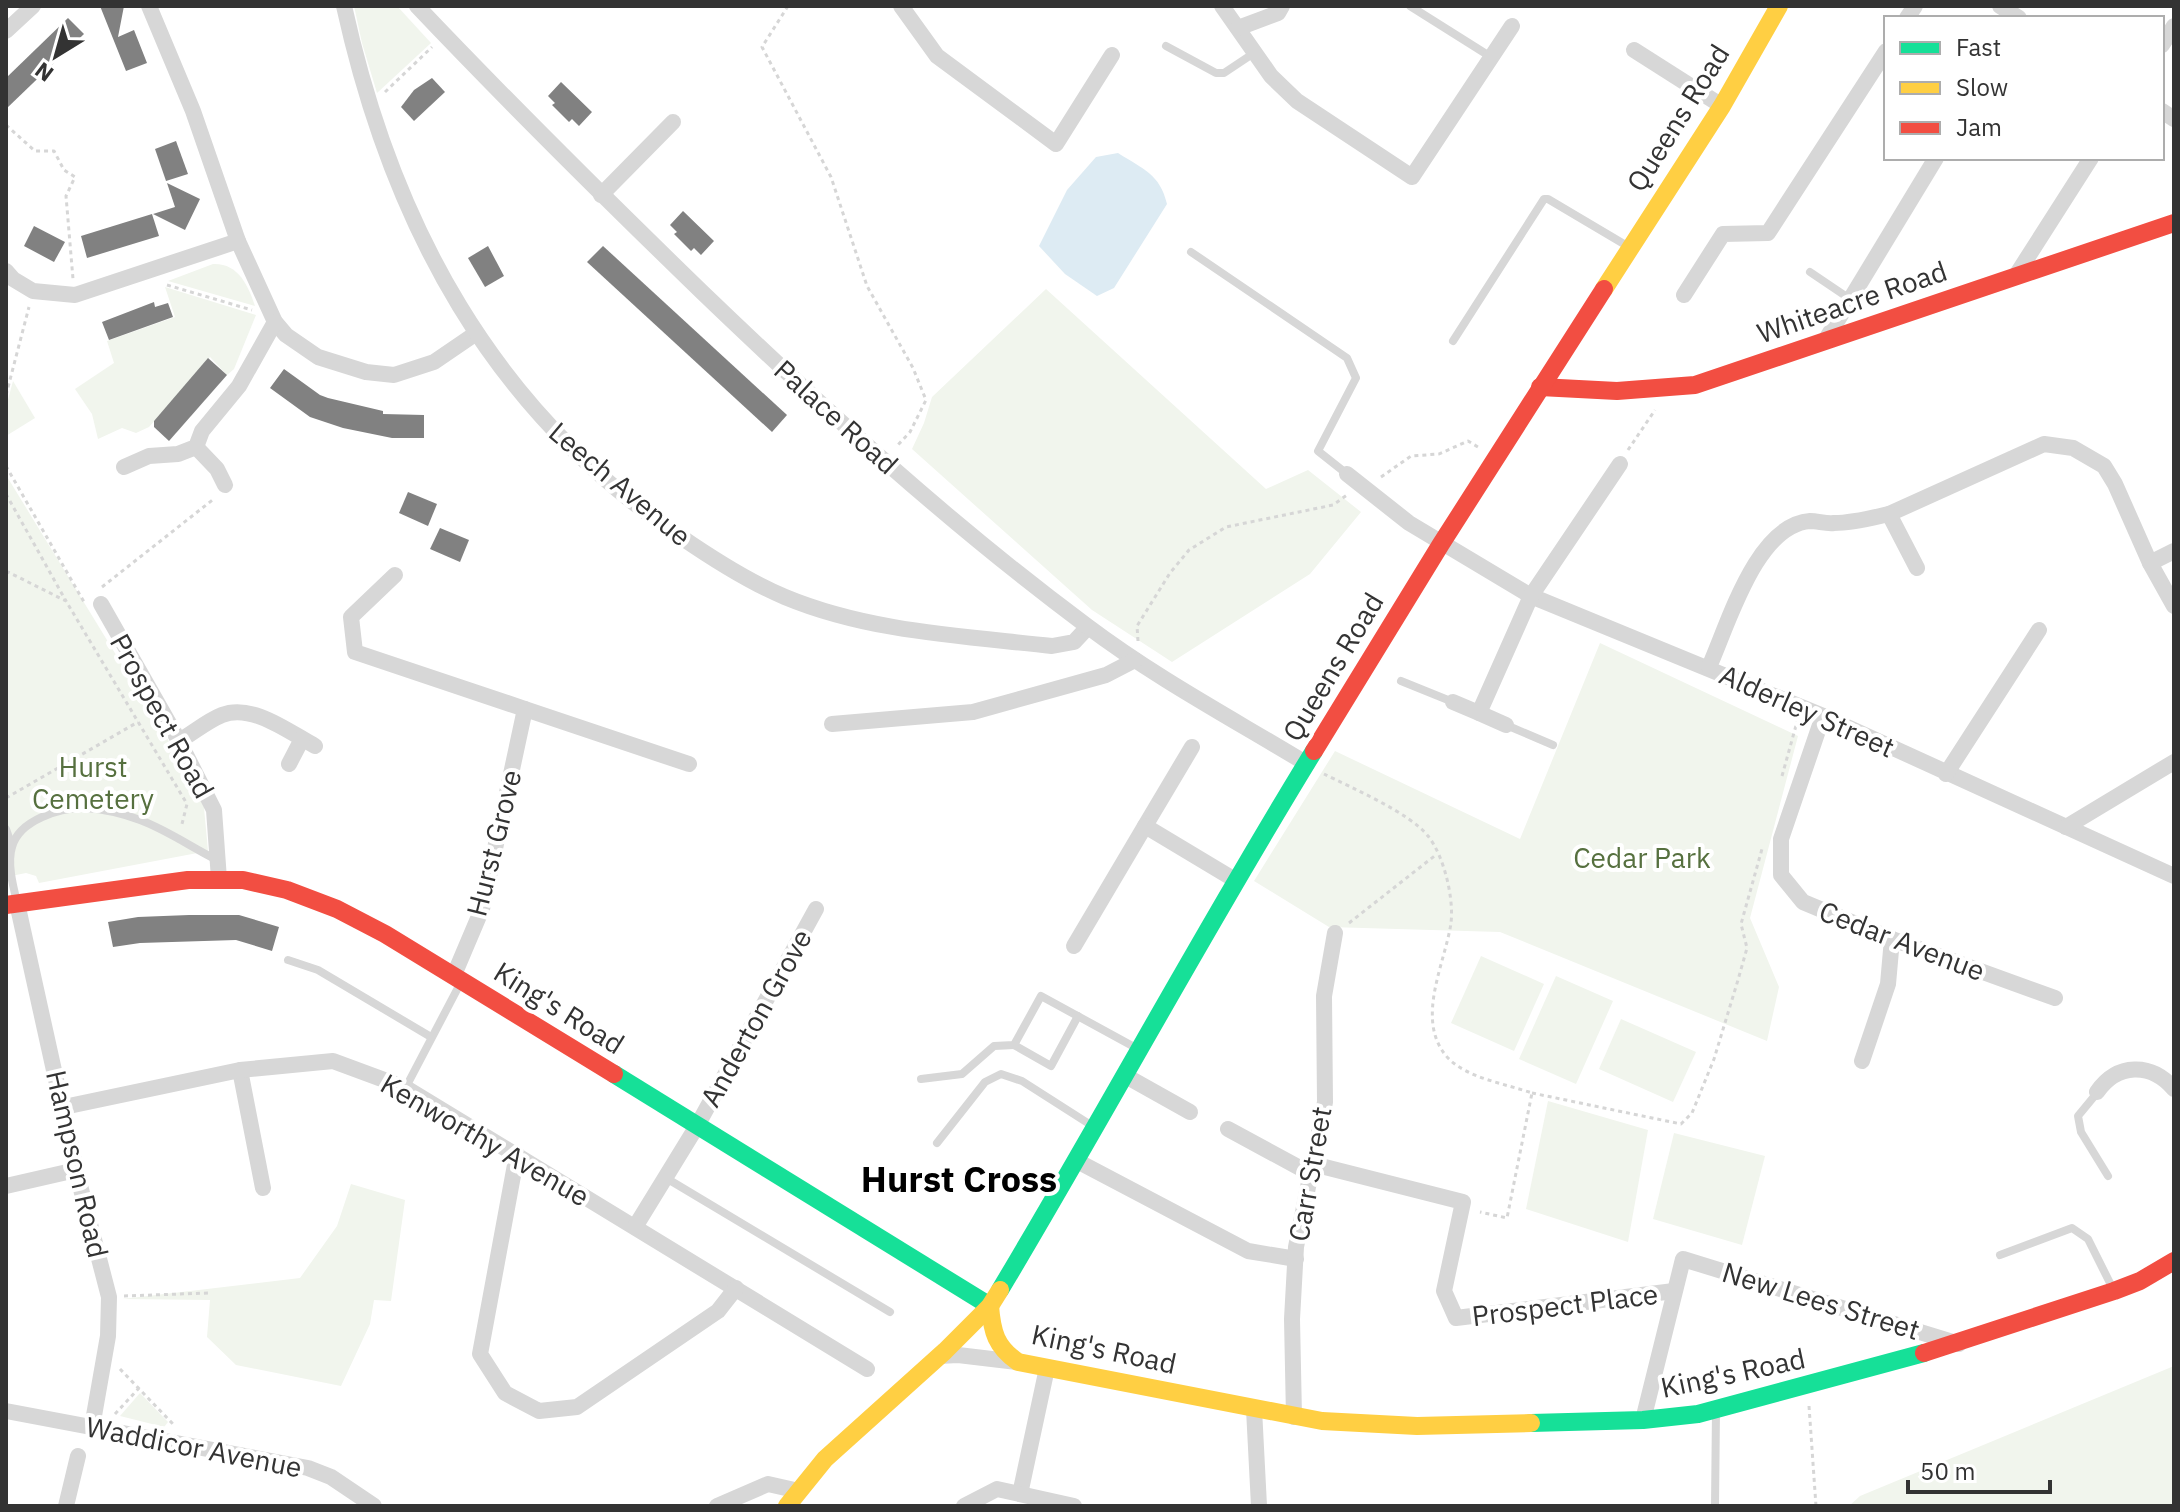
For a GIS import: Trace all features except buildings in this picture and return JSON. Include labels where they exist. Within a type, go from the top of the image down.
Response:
[{"type":"main road","name":"Queens Road","points":[[787,1506],[825,1459],[990,1306],[1077,1161],[1235,880],[1441,544],[1722,106],[1779,6]]},
{"type":"main road","name":"Whiteacre Road","points":[[1540,387],[1617,391],[1695,385],[2174,223]]},
{"type":"main road","name":"King's Road","points":[[12,904],[173,881],[218,870],[314,899],[371,927],[458,978],[990,1306],[992,1333],[1006,1354],[1018,1362],[1294,1417],[1417,1426],[1643,1420],[1698,1414],[1959,1344],[2140,1281],[2174,1261]]},
{"type":"street","points":[[6,31],[33,6]]},
{"type":"street","points":[[149,6],[193,111],[238,241],[275,322],[286,335],[318,357],[366,372],[394,375],[434,362],[475,334]]},
{"type":"street","name":"Leech Avenue","points":[[344,6],[353,48],[388,157],[441,277],[475,334],[505,376],[542,419],[594,470],[649,516],[714,560],[785,597],[845,616],[911,630],[1052,646],[1074,642],[1088,627]]},
{"type":"street","name":"Palace Road","points":[[417,6],[601,195],[809,395],[948,518],[1135,660],[1307,764]]},
{"type":"street","points":[[901,6],[937,56],[1056,144],[1112,55]]},
{"type":"street","points":[[1222,6],[1271,76],[1297,101],[1412,177],[1512,26]]},
{"type":"street","points":[[1238,28],[1278,13],[1282,6]]},
{"type":"street","points":[[1634,50],[1722,106]]},
{"type":"street","points":[[1684,295],[1723,234],[1768,233],[1884,54]]},
{"type":"street","points":[[601,195],[673,122]]},
{"type":"street","points":[[1825,341],[1935,160]]},
{"type":"street","points":[[2015,277],[2090,160]]},
{"type":"street","points":[[6,271],[33,291],[75,295],[238,241]]},
{"type":"street","points":[[124,467],[149,456],[178,454],[196,447],[202,431],[239,386],[275,322]]},
{"type":"street","points":[[1709,667],[1757,557],[1779,534],[1809,521],[1832,524],[1855,522],[1889,514],[2044,444],[2086,453],[2104,466],[2174,606]]},
{"type":"street","points":[[196,447],[217,469],[225,485]]},
{"type":"street","points":[[1479,713],[1531,596],[1620,464]]},
{"type":"street","name":"Alderley Street","points":[[1354,479],[1409,523],[1531,596],[1823,716],[2174,876]]},
{"type":"street","points":[[1889,514],[1917,568]]},
{"type":"street","points":[[2150,563],[2174,551]]},
{"type":"street","points":[[395,575],[351,617],[355,652],[689,764]]},
{"type":"street","name":"Prospect Road","points":[[98,598],[179,741],[214,810],[218,870]]},
{"type":"street","points":[[1946,774],[2039,630]]},
{"type":"street","points":[[832,724],[973,712],[1106,675],[1135,660]]},
{"type":"street","points":[[1453,702],[1506,725]]},
{"type":"street","name":"Hurst Grove","points":[[458,978],[482,909],[525,709]]},
{"type":"street","points":[[179,741],[221,715],[248,713],[308,742],[289,764]]},
{"type":"street","name":"Cedar Avenue","points":[[1823,716],[1781,839],[1781,875],[1803,902],[1892,939],[2055,998]]},
{"type":"street","points":[[1074,946],[1192,747]]},
{"type":"street","points":[[2066,827],[2174,762]]},
{"type":"street","points":[[1145,826],[1235,880]]},
{"type":"street","name":"Hampson Road","points":[[12,904],[109,1297],[96,1428]]},
{"type":"street","name":"Anderton Grove","points":[[635,1227],[697,1126],[816,909]]},
{"type":"street","name":"Carr Street","points":[[1294,1417],[1292,1319],[1296,1247],[1325,1102],[1324,996],[1335,933]]},
{"type":"street","points":[[1862,1061],[1888,984],[1892,939]]},
{"type":"street","name":"Kenworthy Avenue","points":[[64,1107],[240,1070],[333,1061],[406,1088],[867,1369]]},
{"type":"street","points":[[2097,1092],[2104,1081],[2113,1075],[2134,1069],[2157,1074],[2174,1089]]},
{"type":"street","points":[[240,1070],[263,1188]]},
{"type":"street","points":[[1124,1075],[1190,1112]]},
{"type":"street","points":[[1228,1129],[1312,1169],[1462,1205]]},
{"type":"street","points":[[517,1154],[480,1354],[505,1393],[539,1411],[577,1407],[718,1311],[736,1288]]},
{"type":"street","points":[[1077,1161],[1248,1251],[1296,1259]]},
{"type":"street","points":[[6,1186],[76,1170]]},
{"type":"street","name":"Prospect Place","points":[[1462,1205],[1444,1291],[1456,1318],[1674,1291]]},
{"type":"street","name":"New Lees Street","points":[[1674,1291],[1683,1259],[1959,1344]]},
{"type":"street","points":[[1643,1420],[1674,1291]]},
{"type":"street","points":[[939,1356],[958,1355],[1018,1362]]},
{"type":"street","points":[[1020,1494],[1047,1368]]},
{"type":"street","points":[[1254,1409],[1259,1506]]},
{"type":"street","name":"Waddicor Avenue","points":[[6,1411],[308,1468],[354,1490],[374,1506]]},
{"type":"street","points":[[66,1506],[78,1456]]},
{"type":"street","points":[[717,1506],[768,1484],[799,1491]]},
{"type":"street","points":[[964,1506],[997,1489],[1074,1506]]},
{"type":"lane","points":[[1410,6],[1492,57]]},
{"type":"lane","points":[[1166,46],[1216,73],[1224,73],[1255,53]]},
{"type":"lane","points":[[1453,341],[1544,199],[1630,248]]},
{"type":"lane","points":[[1191,252],[1347,358],[1356,378],[1318,451],[1354,479]]},
{"type":"lane","points":[[1810,272],[1850,299]]},
{"type":"lane","points":[[1401,681],[1453,702]]},
{"type":"lane","points":[[1506,725],[1553,745]]},
{"type":"lane","points":[[12,846],[22,831],[37,820],[58,812],[84,808],[138,819],[178,839],[218,870]]},
{"type":"lane","points":[[6,829],[12,846],[12,904]]},
{"type":"lane","points":[[288,960],[318,970],[431,1037]]},
{"type":"lane","points":[[406,1088],[458,978]]},
{"type":"lane","points":[[1014,1045],[1041,996],[1139,1049]]},
{"type":"lane","points":[[921,1079],[962,1074],[994,1046],[1014,1045],[1051,1066],[1078,1016]]},
{"type":"lane","points":[[937,1143],[985,1082],[1001,1074],[1022,1081],[1095,1127]]},
{"type":"lane","points":[[2097,1092],[2078,1116],[2081,1132],[2108,1176]]},
{"type":"lane","points":[[665,1178],[890,1312]]},
{"type":"lane","points":[[2000,1255],[2072,1228],[2088,1239],[2114,1291]]},
{"type":"lane","points":[[1715,1506],[1716,1410]]},
{"type":"path","points":[[788,6],[762,47],[831,177],[867,286],[913,368],[926,400],[910,432],[883,461]]},
{"type":"path","points":[[371,105],[445,35]]},
{"type":"path","points":[[6,125],[35,151],[54,151],[64,170],[75,177],[66,196],[75,295]]},
{"type":"path","points":[[156,269],[166,284],[258,312],[275,322]]},
{"type":"path","points":[[6,395],[33,291]]},
{"type":"path","points":[[1620,464],[1669,387]]},
{"type":"path","points":[[1135,660],[1137,626],[1170,573],[1189,550],[1226,527],[1333,505],[1354,479],[1381,477],[1411,456],[1439,454],[1468,441],[1496,457]]},
{"type":"path","points":[[6,466],[83,602],[98,598],[214,500],[225,485]]},
{"type":"path","points":[[6,494],[187,804],[178,839]]},
{"type":"path","points":[[6,571],[66,601]]},
{"type":"path","points":[[6,798],[139,722]]},
{"type":"path","points":[[1307,764],[1413,822],[1429,837],[1448,879],[1451,921],[1433,998],[1435,1035],[1448,1058],[1472,1073],[1532,1093],[1681,1124],[1692,1113],[1714,1059],[1747,948]]},
{"type":"path","points":[[1335,933],[1437,854]]},
{"type":"path","points":[[1462,1205],[1507,1218],[1532,1093]]},
{"type":"path","points":[[109,1297],[208,1293]]},
{"type":"path","points":[[105,1356],[180,1430],[182,1444]]},
{"type":"path","points":[[1808,1386],[1816,1506]]},
{"type":"path","points":[[96,1428],[139,1388]]},
{"type":"green space","points":[[354,6],[397,6],[431,43],[377,93],[362,43]]},
{"type":"green space","points":[[213,264],[229,267],[241,277],[255,306],[168,281]]},
{"type":"green space","points":[[165,287],[256,315],[234,369],[227,375],[210,357],[149,427],[136,433],[122,428],[98,439],[92,414],[75,389],[114,363],[107,341],[175,317]]},
{"type":"green space","points":[[1046,289],[1266,489],[1308,470],[1361,512],[1310,574],[1172,662],[1092,610],[912,449],[932,397]]},
{"type":"green space","points":[[13,381],[35,418],[6,436],[6,407]]},
{"type":"green space","name":"Hurst Cemetery","points":[[6,475],[203,797],[208,851],[39,883],[36,876],[26,873],[6,877]]},
{"type":"green space","name":"Cedar Park","points":[[1600,643],[1798,736],[1750,918],[1779,987],[1767,1041],[1500,932],[1329,927],[1254,881],[1335,751],[1520,839]]},
{"type":"green space","points":[[1481,956],[1544,984],[1514,1051],[1451,1023]]},
{"type":"green space","points":[[1556,976],[1613,1001],[1576,1084],[1519,1059]]},
{"type":"green space","points":[[1621,1019],[1696,1052],[1673,1102],[1599,1069]]},
{"type":"green space","points":[[1548,1101],[1648,1130],[1628,1242],[1526,1209]]},
{"type":"green space","points":[[1674,1133],[1765,1156],[1742,1245],[1653,1219]]},
{"type":"green space","points":[[351,1184],[405,1200],[391,1301],[374,1300],[370,1324],[341,1386],[236,1365],[207,1337],[210,1300],[122,1299],[300,1278],[337,1226]]},
{"type":"green space","points":[[2174,1366],[2174,1506],[1849,1506],[1860,1496]]},
{"type":"green space","points":[[140,1393],[168,1422],[164,1427],[120,1416]]},
{"type":"shaded area","points":[[1118,153],[1155,179],[1167,204],[1114,288],[1097,296],[1065,274],[1039,246],[1067,190],[1096,157]]},
{"type":"traffic: fast","points":[[1000,1290],[1314,751]]},
{"type":"traffic: fast","points":[[614,1074],[990,1306]]},
{"type":"traffic: fast","points":[[1531,1423],[1643,1420],[1698,1414],[1924,1353]]},
{"type":"traffic: slow","points":[[1604,289],[1722,106],[1779,6]]},
{"type":"traffic: slow","points":[[787,1506],[825,1459],[945,1351],[990,1306],[1000,1290]]},
{"type":"traffic: slow","points":[[990,1306],[996,1338],[1018,1362],[1322,1421],[1417,1426],[1531,1423]]},
{"type":"traffic: jam","points":[[1540,387],[1617,391],[1695,385],[2174,223]]},
{"type":"traffic: jam","points":[[1314,751],[1441,544],[1604,289]]},
{"type":"traffic: jam","points":[[6,905],[188,880],[243,880],[287,890],[337,909],[385,934],[614,1074]]},
{"type":"traffic: jam","points":[[1924,1353],[2114,1291],[2140,1281],[2174,1261]]},
{"type":"district","name":"Hurst Cross","points":[[959,1179]]}]
